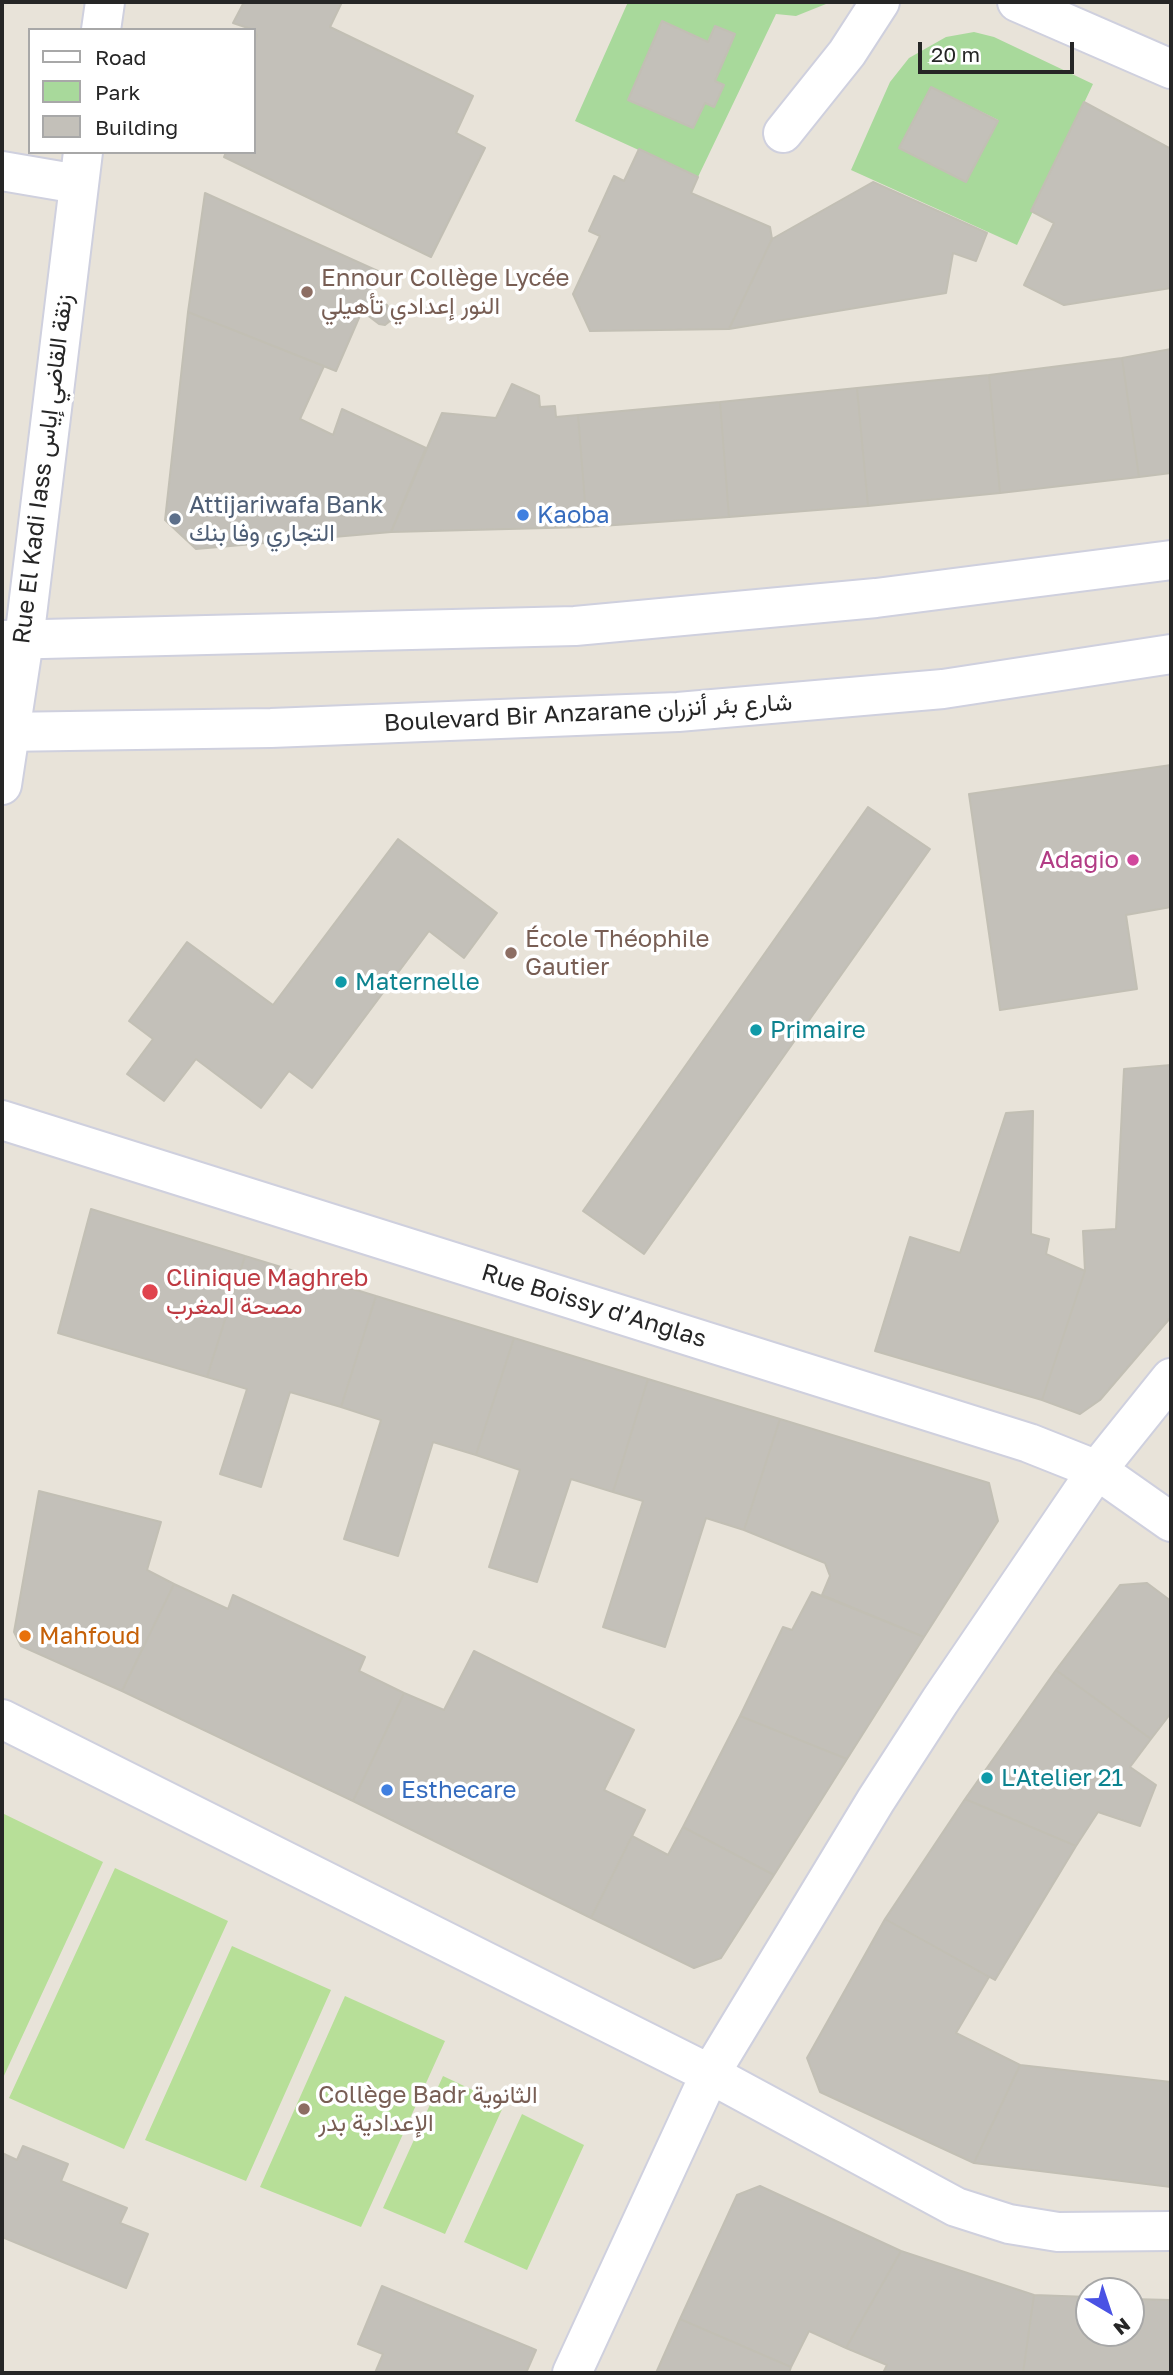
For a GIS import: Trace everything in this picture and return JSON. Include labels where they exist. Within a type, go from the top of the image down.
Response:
[{"type":"street","points":[[101,28],[105,2]]},
{"type":"street","points":[[783,133],[847,53],[880,2]]},
{"type":"street","points":[[1017,2],[1171,69]]},
{"type":"street","points":[[2,172],[81,168]]},
{"type":"street","name":"Rue El Kadi Iass زنقة القاضي إياس","points":[[2,785],[13,640],[81,168]]},
{"type":"street","points":[[13,640],[575,626],[876,598],[1171,560]]},
{"type":"street","name":"Boulevard Bir Anzarane شارع بئر أنزران","points":[[6,732],[271,728],[678,712],[943,689],[1171,654]]},
{"type":"street","name":"Rue Boissy d’Anglas","points":[[2,1120],[1029,1443],[1097,1470],[1171,1522]]},
{"type":"street","points":[[572,2373],[710,2074],[876,1800],[1097,1470],[1171,1378]]},
{"type":"street","points":[[2,1718],[710,2074],[798,2124],[974,2214],[1058,2232],[1171,2231]]},
{"type":"green space","points":[[628,2],[831,2],[796,16],[776,14],[698,177],[575,121]],"holes":[[[662,22],[708,42],[715,26],[735,34],[715,81],[714,107],[705,103],[693,128],[628,100]]]},
{"type":"green space","points":[[974,32],[994,37],[1093,84],[1017,245],[851,170],[890,82],[909,58],[946,37]],"holes":[[[931,87],[998,121],[900,148]]]},
{"type":"green space","points":[[2,1813],[103,1862],[2,2080]]},
{"type":"green space","points":[[115,1868],[228,1921],[124,2149],[9,2098]]},
{"type":"green space","points":[[232,1946],[331,1990],[246,2181],[145,2140]]},
{"type":"green space","points":[[345,1996],[445,2041],[361,2227],[260,2187]]},
{"type":"green space","points":[[443,2076],[504,2105],[445,2234],[383,2208]]},
{"type":"green space","points":[[522,2114],[584,2145],[527,2270],[464,2242]]},
{"type":"building","points":[[244,2],[342,2],[330,27],[473,96],[456,133],[485,148],[431,257],[224,157],[225,154],[256,154],[256,28],[233,23]]},
{"type":"building","points":[[662,21],[708,42],[715,26],[735,34],[715,81],[724,85],[714,107],[705,103],[693,128],[628,100]]},
{"type":"building","points":[[931,87],[998,121],[966,182],[899,148]]},
{"type":"building","points":[[1084,102],[1171,149],[1171,288],[1064,305],[1024,285],[1054,223],[1031,211]]},
{"type":"building","points":[[639,149],[698,177],[691,193],[770,227],[772,239],[729,329],[590,331],[573,294],[600,236],[589,231],[614,176],[624,181]]},
{"type":"building","points":[[873,182],[987,233],[976,261],[953,253],[946,293],[729,329],[772,239]]},
{"type":"building","name":"Ennour Collège Lycée النور إعدادي تأهيلي","points":[[205,193],[380,272],[368,297],[387,305],[392,317],[390,321],[385,325],[379,324],[362,311],[336,371],[188,312]]},
{"type":"building","points":[[188,312],[324,366],[300,419],[333,435],[342,409],[426,448],[391,532],[196,549],[165,520]]},
{"type":"building","points":[[1171,349],[1171,473],[1139,477],[1122,358]]},
{"type":"building","points":[[1122,358],[1139,477],[1000,493],[989,375]]},
{"type":"building","points":[[989,375],[1000,493],[868,506],[857,388]]},
{"type":"building","points":[[512,384],[539,396],[540,407],[555,406],[556,417],[578,415],[587,527],[391,532],[442,413],[496,418]]},
{"type":"building","points":[[857,388],[868,506],[729,517],[720,402]]},
{"type":"building","points":[[720,402],[729,517],[587,527],[578,415]]},
{"type":"building","points":[[1171,765],[1171,907],[1126,915],[1137,989],[1000,1010],[969,794]]},
{"type":"building","name":"Primaire","points":[[868,807],[930,849],[644,1254],[583,1211]]},
{"type":"building","name":"Maternelle","points":[[398,839],[497,913],[464,958],[429,931],[312,1088],[289,1071],[261,1108],[196,1059],[164,1101],[127,1074],[153,1039],[129,1021],[187,942],[273,1005]]},
{"type":"building","points":[[1171,1065],[1171,1317],[1100,1400],[1080,1414],[1042,1400],[1085,1271],[1083,1231],[1116,1229],[1124,1069]]},
{"type":"building","points":[[1033,1111],[1031,1234],[1049,1239],[1046,1254],[1085,1271],[1042,1400],[875,1351],[910,1237],[960,1253],[1006,1113]]},
{"type":"building","points":[[91,1209],[245,1256],[207,1377],[58,1333]]},
{"type":"building","points":[[245,1256],[376,1296],[341,1407],[290,1392],[261,1487],[220,1474],[247,1389],[207,1377]]},
{"type":"building","points":[[376,1296],[514,1338],[476,1455],[433,1442],[398,1556],[344,1539],[381,1420],[341,1407]]},
{"type":"building","points":[[514,1338],[648,1379],[613,1492],[571,1479],[537,1582],[489,1567],[520,1470],[476,1455]]},
{"type":"building","points":[[648,1379],[780,1419],[744,1530],[706,1518],[665,1647],[603,1627],[643,1501],[613,1492]]},
{"type":"building","points":[[780,1419],[989,1483],[998,1521],[924,1637],[822,1595],[830,1576],[825,1563],[744,1530]]},
{"type":"building","points":[[39,1491],[161,1522],[147,1570],[174,1584],[122,1691],[21,1646],[14,1632]]},
{"type":"building","points":[[1147,1583],[1171,1601],[1171,1713],[1151,1739],[1056,1670],[1120,1585]]},
{"type":"building","points":[[174,1584],[228,1609],[233,1595],[365,1657],[359,1671],[404,1693],[353,1801],[122,1691]]},
{"type":"building","points":[[812,1592],[924,1637],[847,1759],[740,1716],[783,1627],[792,1630]]},
{"type":"building","points":[[474,1651],[634,1730],[604,1790],[645,1810],[591,1918],[353,1801],[404,1693],[444,1710]]},
{"type":"building","points":[[1056,1670],[1151,1739],[1130,1767],[1156,1785],[1140,1826],[1098,1812],[1076,1846],[965,1799]]},
{"type":"building","points":[[740,1716],[847,1759],[774,1875],[683,1827]]},
{"type":"building","points":[[965,1799],[1076,1846],[995,1980],[885,1919]]},
{"type":"building","points":[[683,1827],[774,1875],[721,1958],[694,1968],[591,1918],[632,1836],[668,1855]]},
{"type":"building","points":[[885,1919],[989,1977],[956,2033],[1020,2065],[974,2163],[820,2092],[807,2058]]},
{"type":"building","points":[[1020,2065],[1171,2082],[1171,2187],[974,2163]]},
{"type":"building","points":[[23,2146],[68,2164],[61,2181],[127,2208],[120,2223],[148,2234],[126,2288],[2,2237],[2,2153],[17,2160]]},
{"type":"building","points":[[760,2186],[901,2251],[846,2348],[809,2331],[791,2367],[680,2319],[737,2195]]},
{"type":"building","points":[[901,2251],[1034,2295],[1023,2373],[883,2373],[887,2365],[846,2348]]},
{"type":"building","points":[[382,2286],[536,2350],[526,2373],[375,2373],[383,2354],[358,2344]]},
{"type":"building","points":[[1034,2295],[1075,2296],[1075,2347],[1145,2347],[1145,2299],[1171,2300],[1171,2373],[1023,2373]]},
{"type":"building","points":[[680,2319],[791,2367],[789,2373],[656,2373]]},
{"type":"place","name":"Ennour Collège Lycée النور إعدادي تأهيلي","points":[[307,292]]},
{"type":"place","name":"Kaoba","points":[[523,515]]},
{"type":"place","name":"Attijariwafa Bank التجاري وفا بنك","points":[[175,519]]},
{"type":"place","name":"Adagio","points":[[1133,860]]},
{"type":"place","name":"École Théophile Gautier","points":[[511,953]]},
{"type":"place","name":"Maternelle","points":[[341,982]]},
{"type":"place","name":"Primaire","points":[[756,1030]]},
{"type":"place","name":"Clinique Maghreb مصحة المغرب","points":[[150,1292]]},
{"type":"place","name":"Mahfoud","points":[[25,1636]]},
{"type":"place","name":"L'Atelier 21","points":[[987,1778]]},
{"type":"place","name":"Esthecare","points":[[387,1790]]},
{"type":"place","name":"Collège Badr الثانوية الإعدادية بدر","points":[[304,2109]]}]
